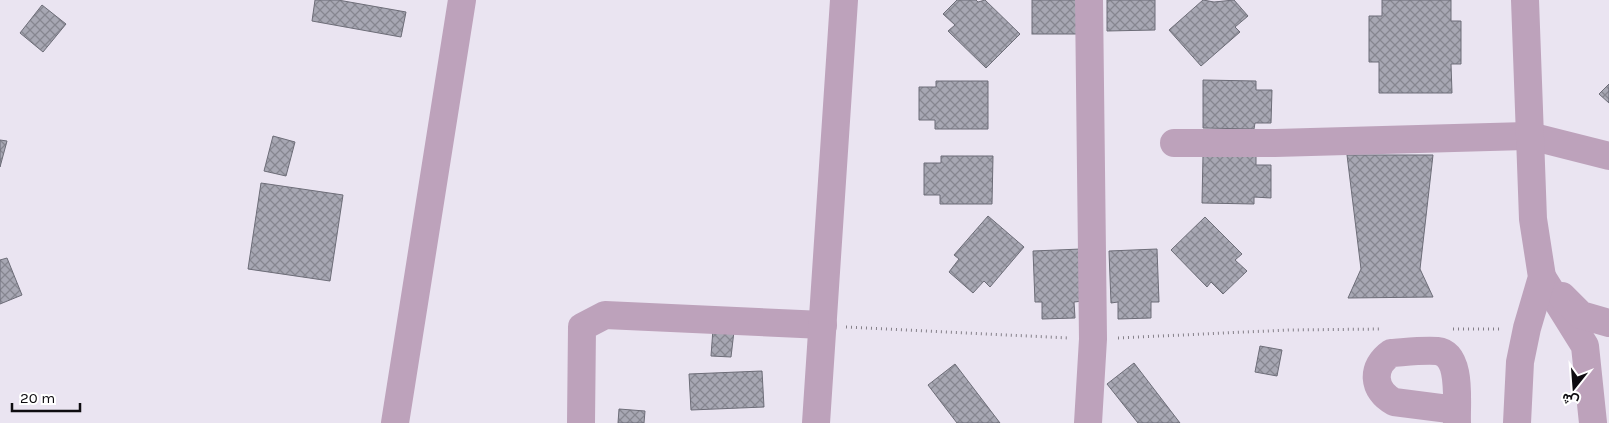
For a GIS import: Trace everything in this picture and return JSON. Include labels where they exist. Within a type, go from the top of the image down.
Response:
[{"type":"lane","points":[[395,423],[462,0]]},
{"type":"lane","points":[[816,423],[844,0]]},
{"type":"lane","points":[[1088,0],[1093,339],[1088,423]]},
{"type":"lane","points":[[1525,0],[1533,219],[1542,277],[1585,346],[1593,423]]},
{"type":"lane","points":[[1174,143],[1275,143],[1530,136],[1609,156]]},
{"type":"lane","points":[[1542,277],[1581,315],[1609,323]]},
{"type":"lane","points":[[1517,423],[1520,362],[1527,328],[1542,277]]},
{"type":"lane","points":[[581,423],[582,327],[605,314],[823,326]]},
{"type":"path","points":[[823,326],[1093,339],[1288,330],[1388,329]]},
{"type":"path","points":[[1447,329],[1527,328]]},
{"type":"building","points":[[315,0],[338,0],[406,12],[401,37],[312,21]]},
{"type":"building","points":[[957,0],[976,0],[978,2],[985,0],[1020,34],[986,68],[948,31],[955,25],[943,14]]},
{"type":"building","points":[[1032,0],[1080,0],[1080,34],[1032,34]]},
{"type":"building","points":[[1107,0],[1155,0],[1155,30],[1107,31]]},
{"type":"building","points":[[1203,0],[1214,2],[1234,0],[1248,16],[1235,27],[1240,32],[1201,66],[1169,30]]},
{"type":"building","points":[[1382,0],[1451,0],[1451,21],[1461,21],[1461,64],[1451,64],[1452,93],[1379,93],[1379,62],[1369,62],[1369,16],[1382,16]]},
{"type":"building","points":[[42,5],[66,24],[43,52],[20,33]]},
{"type":"building","points":[[1203,80],[1256,81],[1256,90],[1272,90],[1271,123],[1255,123],[1254,129],[1203,128]]},
{"type":"building","points":[[936,81],[988,81],[988,129],[935,129],[935,120],[919,120],[919,87],[936,87]]},
{"type":"building","points":[[1609,84],[1609,103],[1599,94]]},
{"type":"building","points":[[273,136],[295,142],[286,176],[264,171]]},
{"type":"building","points":[[0,140],[7,141],[0,167]]},
{"type":"building","points":[[1203,155],[1256,156],[1256,165],[1271,165],[1271,198],[1254,197],[1254,204],[1202,203]]},
{"type":"building","points":[[1347,155],[1433,155],[1420,269],[1433,297],[1348,298],[1361,269]]},
{"type":"building","points":[[941,156],[993,156],[992,204],[940,204],[940,195],[924,195],[924,163],[941,163]]},
{"type":"building","points":[[261,183],[343,195],[330,281],[248,269]]},
{"type":"building","points":[[988,216],[1024,247],[990,287],[984,281],[973,293],[949,272],[959,259],[954,255]]},
{"type":"building","points":[[1205,217],[1242,254],[1235,260],[1247,271],[1223,294],[1211,282],[1207,287],[1171,250]]},
{"type":"building","points":[[1081,249],[1083,301],[1074,302],[1075,318],[1042,319],[1042,302],[1035,302],[1033,251]]},
{"type":"building","points":[[1157,249],[1159,302],[1151,302],[1151,318],[1118,319],[1118,302],[1111,303],[1109,251]]},
{"type":"building","points":[[7,258],[22,295],[0,304],[0,260]]},
{"type":"building","points":[[713,329],[734,331],[731,357],[711,356]]},
{"type":"building","points":[[1260,346],[1282,350],[1277,376],[1255,372]]},
{"type":"building","points":[[1134,363],[1180,423],[1138,423],[1107,384]]},
{"type":"building","points":[[955,364],[1000,423],[957,423],[928,385]]},
{"type":"building","points":[[762,371],[764,407],[691,410],[689,374]]},
{"type":"building","points":[[619,409],[645,411],[644,423],[618,423]]}]
